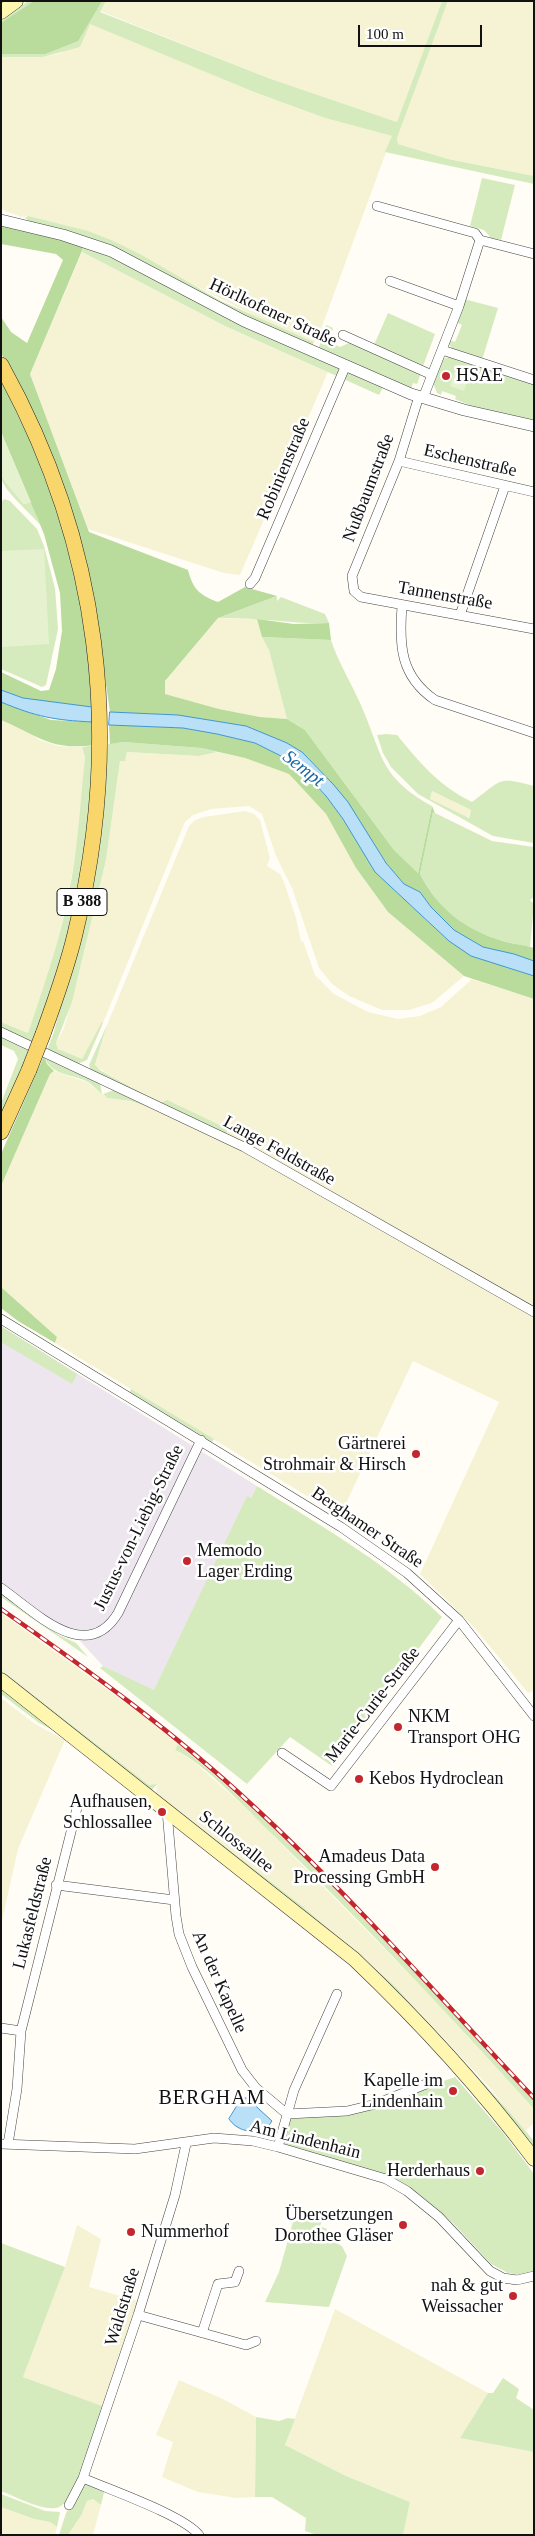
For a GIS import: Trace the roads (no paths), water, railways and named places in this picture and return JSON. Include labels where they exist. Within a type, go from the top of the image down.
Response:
[{"type":"main road","points":[[1,12],[16,1]]},
{"type":"main road","name":"B 388","points":[[1,365],[23,404],[56,481],[83,570],[95,645],[101,706],[100,766],[96,820],[84,892],[70,954],[43,1034],[1,1132]]},
{"type":"main road","name":"Schlossallee","points":[[1,1680],[354,1959],[399,2001],[463,2071],[534,2159]]},
{"type":"street","points":[[377,206],[475,233],[480,240],[534,254]]},
{"type":"street","name":"Hörlkofener Straße","points":[[1,220],[111,251],[244,321],[421,397],[534,426]]},
{"type":"street","name":"Nußbaumstraße","points":[[354,591],[352,576],[399,461],[421,397],[432,375],[459,306],[480,240]]},
{"type":"street","points":[[390,280],[459,306]]},
{"type":"street","points":[[343,336],[432,375]]},
{"type":"street","points":[[442,350],[534,380]]},
{"type":"street","name":"Robinienstraße","points":[[250,584],[255,578],[346,366]]},
{"type":"street","name":"Eschenstraße","points":[[399,461],[534,492]]},
{"type":"street","points":[[460,615],[505,486]]},
{"type":"street","name":"Tannenstraße","points":[[354,591],[361,597],[402,606],[534,629]]},
{"type":"street","points":[[402,606],[401,622],[405,660],[412,680],[423,692],[435,700],[534,733]]},
{"type":"street","name":"Lange Feldstraße","points":[[1,1032],[244,1148],[534,1312]]},
{"type":"street","name":"Berghamer Straße","points":[[1,1315],[19,1330]]},
{"type":"street","name":"Berghamer Straße","points":[[1,1319],[201,1440],[367,1544],[407,1573],[459,1620],[534,1716]]},
{"type":"street","name":"Justus-von-Liebig-Straße","points":[[1,1588],[70,1634],[93,1635],[107,1627],[118,1613],[201,1440]]},
{"type":"street","name":"Marie-Curie-Straße","points":[[282,1753],[331,1786],[459,1620]]},
{"type":"street","name":"Lukasfeldstraße","points":[[4,2144],[17,2089],[21,2031],[56,1885],[77,1808]]},
{"type":"street","name":"An der Kapelle","points":[[167,1811],[174,1900],[182,1942],[232,2050],[256,2088],[287,2114]]},
{"type":"street","points":[[56,1885],[174,1900]]},
{"type":"street","points":[[278,2146],[294,2090],[337,1994]]},
{"type":"street","points":[[1,2028],[21,2031]]},
{"type":"street","points":[[287,2114],[347,2111],[376,2104],[436,2080]]},
{"type":"street","name":"Am Lindenhain","points":[[4,2144],[135,2149],[186,2144],[214,2138],[278,2146],[386,2179],[407,2191],[439,2217],[490,2271],[503,2278],[516,2280],[534,2277]]},
{"type":"street","name":"Waldstraße","points":[[69,2505],[83,2478],[138,2315],[175,2194],[186,2144]]},
{"type":"street","points":[[202,2334],[218,2284],[235,2282],[239,2272]]},
{"type":"street","points":[[138,2315],[246,2345],[256,2341]]},
{"type":"street","points":[[83,2478],[174,2517],[190,2525],[199,2535]]},
{"type":"water","points":[[1,690],[23,698],[92,707],[92,722],[56,719],[25,711],[1,702]]},
{"type":"water","name":"Sempt","points":[[110,712],[178,715],[246,726],[287,743],[302,752],[348,802],[386,863],[404,884],[420,892],[431,907],[454,930],[483,947],[534,961],[534,976],[471,956],[449,941],[375,872],[343,819],[326,796],[304,772],[281,756],[255,743],[217,734],[183,728],[109,725]]},
{"type":"water","points":[[242,2098],[247,2098],[272,2121],[265,2131],[255,2132],[240,2129],[229,2119]]},
{"type":"railway","points":[[1,1609],[98,1679],[222,1777],[360,1911],[534,2098]]},
{"type":"place","name":"HSAE","points":[[446,376]]},
{"type":"place","name":"Gärtnerei Strohmair & Hirsch","points":[[416,1454]]},
{"type":"place","name":"Memodo Lager Erding","points":[[187,1561]]},
{"type":"place","name":"NKM Transport OHG","points":[[398,1727]]},
{"type":"place","name":"Kebos Hydroclean","points":[[359,1779]]},
{"type":"place","name":"Aufhausen, Schlossallee","points":[[162,1812]]},
{"type":"place","name":"Amadeus Data Processing GmbH","points":[[435,1867]]},
{"type":"place","name":"Kapelle im Lindenhain","points":[[453,2091]]},
{"type":"place","name":"Herderhaus","points":[[480,2171]]},
{"type":"place","name":"Übersetzungen Dorothee Gläser","points":[[403,2225]]},
{"type":"place","name":"Nummerhof","points":[[131,2232]]},
{"type":"place","name":"nah & gut Weissacher","points":[[513,2296]]},
{"type":"district","name":"BERGHAM","points":[[212,2099]]}]
